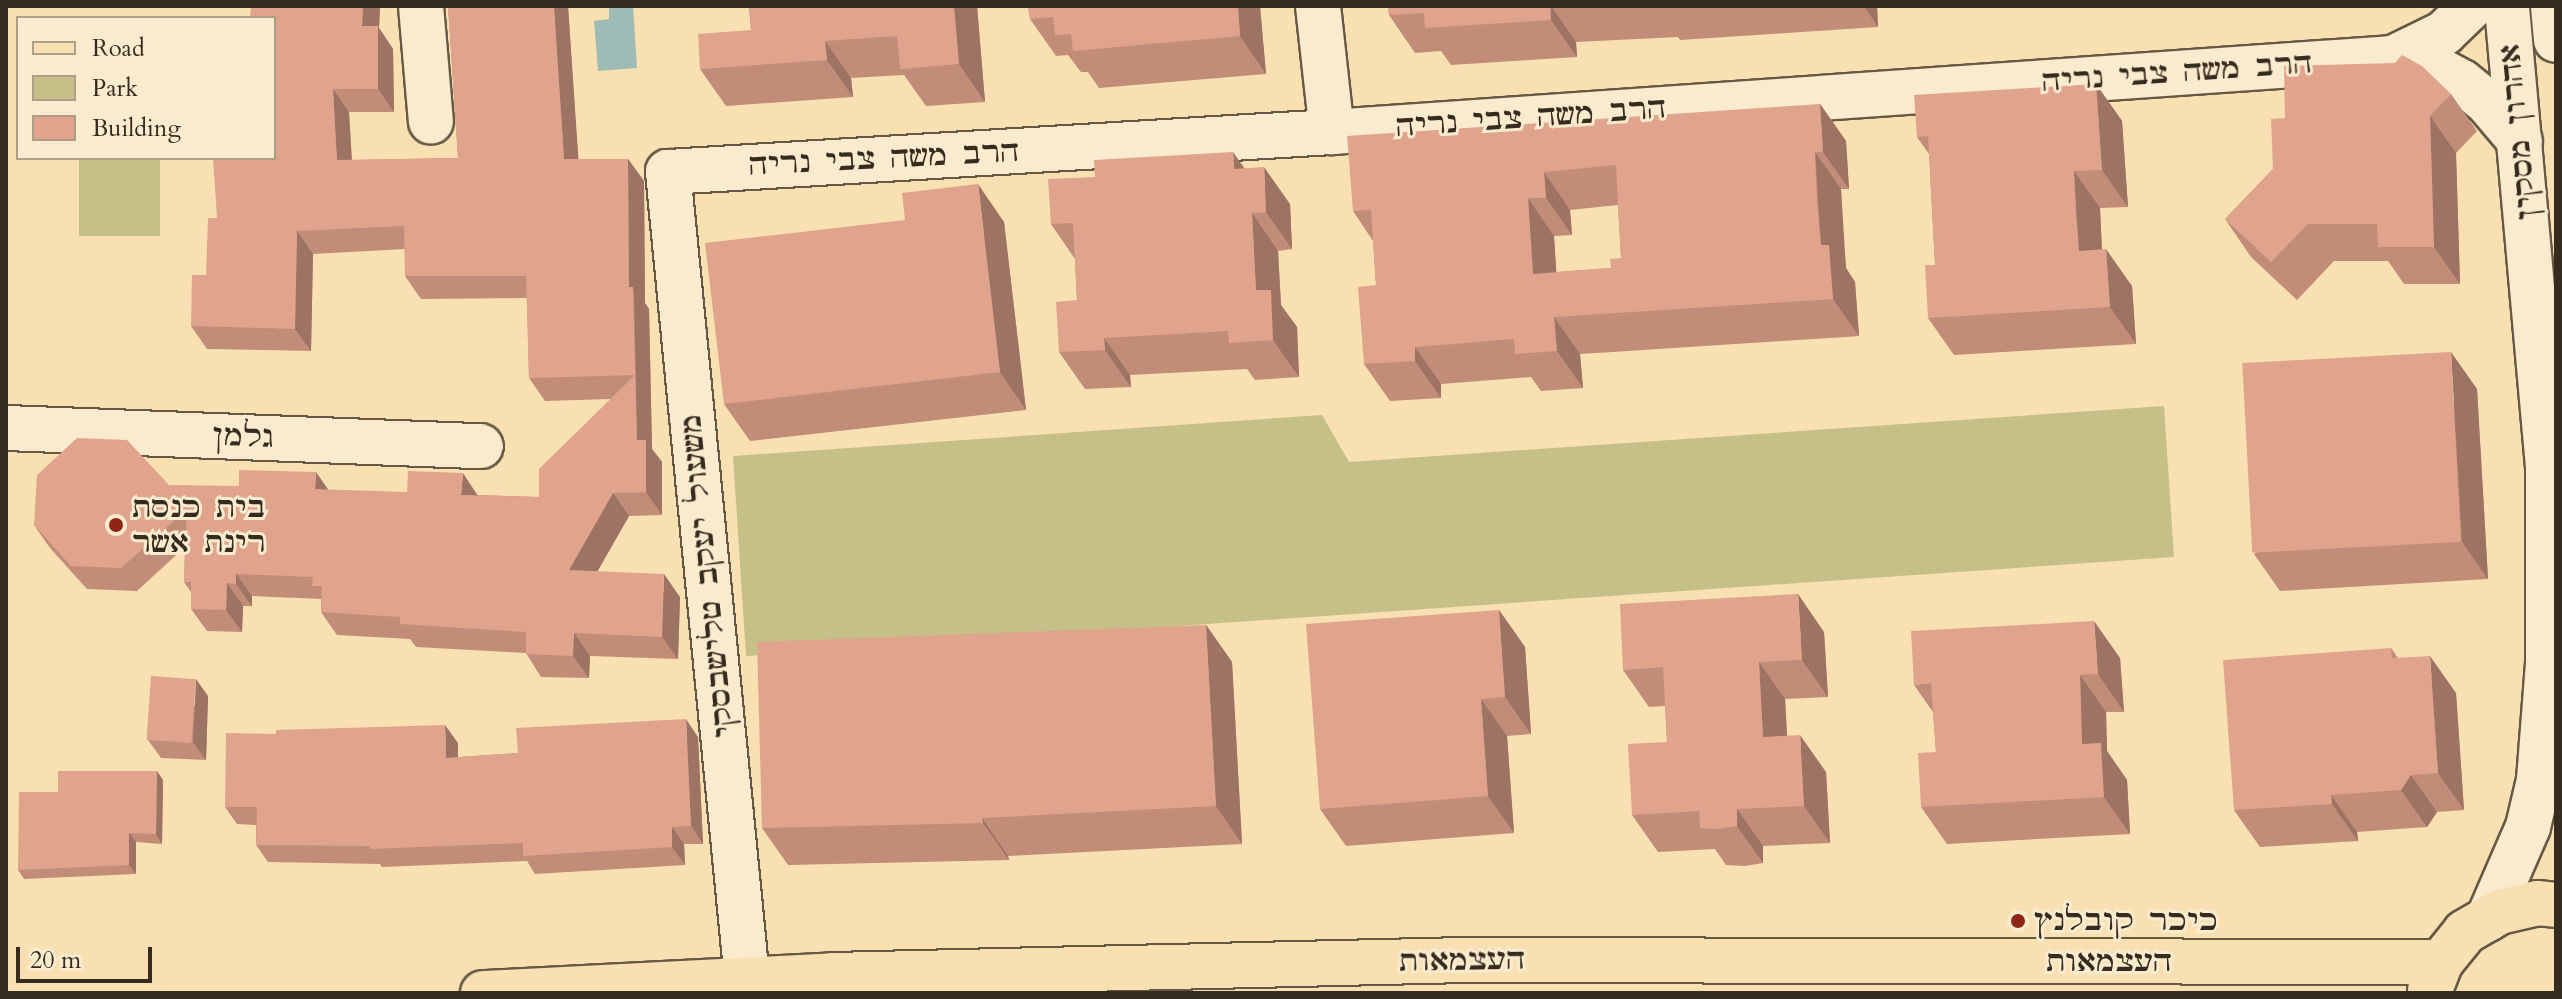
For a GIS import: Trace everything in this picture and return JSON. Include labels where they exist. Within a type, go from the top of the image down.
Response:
[{"type":"main road","points":[[2435,978],[2465,932],[2499,912],[2537,903],[2556,905]]},
{"type":"main road","name":"העצמאות","points":[[483,993],[747,979],[1463,960],[2435,978]]},
{"type":"street","points":[[421,6],[431,122]]},
{"type":"street","points":[[1318,6],[1332,132]]},
{"type":"street","name":"הרב משה צבי נריה","points":[[2393,58],[2444,33],[2472,6]]},
{"type":"street","name":"אהרון מסקין","points":[[2488,919],[2528,827],[2539,780],[2547,705],[2548,467],[2507,6]]},
{"type":"street","name":"אהרון מסקין","points":[[2553,6],[2556,40]]},
{"type":"street","name":"הרב משה צבי נריה","points":[[668,172],[1332,132],[2393,58],[2430,65],[2462,82],[2487,102],[2520,141]]},
{"type":"street","name":"משעול יעקב טלישבסקי","points":[[668,172],[747,979]]},
{"type":"street","name":"גלמן","points":[[6,428],[481,446]]},
{"type":"green space","points":[[79,160],[160,160],[160,236],[79,236]]},
{"type":"green space","points":[[2164,406],[2174,557],[746,656],[733,456],[1322,415],[1349,462]]},
{"type":"water","points":[[609,6],[633,6],[637,68],[598,71],[594,21],[609,19]]},
{"type":"building","points":[[251,6],[363,6],[362,26],[378,26],[378,89],[333,89],[337,160],[458,158],[448,6],[554,6],[564,159],[628,159],[629,287],[633,287],[637,440],[646,440],[646,492],[613,493],[569,570],[664,574],[662,637],[574,633],[573,656],[526,654],[526,632],[400,624],[400,617],[321,612],[322,586],[312,586],[313,577],[236,574],[236,584],[227,583],[226,610],[191,609],[191,582],[184,582],[187,509],[121,568],[71,566],[34,525],[37,475],[77,438],[127,440],[169,485],[239,486],[239,470],[316,472],[315,489],[407,492],[408,471],[463,473],[461,495],[539,497],[539,469],[635,375],[529,378],[526,276],[405,276],[404,226],[297,231],[295,329],[191,326],[192,275],[206,275],[208,218],[217,218],[213,160],[276,160],[276,16],[250,16]]},
{"type":"building","points":[[749,6],[954,6],[959,64],[900,69],[897,36],[825,41],[827,60],[700,69],[698,34],[751,30]]},
{"type":"building","points":[[1028,6],[1238,6],[1240,36],[1073,51],[1071,34],[1055,35],[1053,17],[1030,19]]},
{"type":"building","points":[[1388,6],[1550,6],[1551,20],[1425,28],[1424,13],[1389,15]]},
{"type":"building","points":[[2402,55],[2422,66],[2451,94],[2430,116],[2434,247],[2378,247],[2377,224],[2308,224],[2271,262],[2225,219],[2273,169],[2271,119],[2285,118],[2284,66],[2395,63]]},
{"type":"building","points":[[2096,84],[2102,170],[2074,171],[2076,214],[2079,251],[2106,249],[2110,307],[1928,318],[1925,265],[1935,265],[1928,136],[1917,137],[1914,95]]},
{"type":"building","points":[[1820,104],[1823,152],[1815,152],[1817,202],[1821,245],[1829,245],[1833,299],[1554,317],[1557,351],[1515,354],[1514,339],[1415,347],[1415,361],[1364,364],[1358,287],[1376,285],[1371,210],[1353,211],[1347,136]],"holes":[[[1616,165],[1621,258],[1610,259],[1611,268],[1533,274],[1528,198],[1546,198],[1544,172]]]},
{"type":"building","points":[[1233,152],[1234,169],[1264,167],[1266,212],[1252,213],[1256,290],[1271,290],[1273,340],[1229,343],[1228,331],[1104,338],[1105,350],[1059,352],[1056,302],[1077,300],[1073,223],[1051,224],[1048,179],[1095,177],[1094,160]]},
{"type":"building","points":[[978,184],[1000,372],[724,404],[705,243],[905,220],[902,193]]},
{"type":"building","points":[[2451,352],[2461,542],[2252,553],[2242,363]]},
{"type":"building","points":[[1798,594],[1802,660],[1759,662],[1763,737],[1800,735],[1804,806],[1737,809],[1737,826],[1719,829],[1700,828],[1699,811],[1632,815],[1628,744],[1667,742],[1663,667],[1623,670],[1620,604]]},
{"type":"building","points":[[1499,610],[1505,697],[1481,699],[1488,796],[1320,809],[1306,624]]},
{"type":"building","points":[[2094,621],[2098,674],[2080,675],[2082,744],[2101,743],[2104,797],[1921,807],[1918,753],[1936,752],[1931,683],[1914,685],[1911,631]]},
{"type":"building","points":[[1206,625],[1216,806],[982,818],[983,823],[762,828],[757,642]]},
{"type":"building","points":[[2391,648],[2392,658],[2430,656],[2438,773],[2411,775],[2401,790],[2331,795],[2332,804],[2234,810],[2223,660]]},
{"type":"building","points":[[151,676],[196,679],[191,743],[147,740]]},
{"type":"building","points":[[686,719],[691,826],[672,827],[672,847],[523,856],[523,843],[370,849],[370,846],[256,845],[257,807],[225,807],[226,733],[276,734],[276,730],[445,725],[446,758],[518,753],[516,728]]},
{"type":"building","points":[[58,771],[157,771],[156,834],[129,833],[129,865],[18,870],[19,792],[58,792]]},
{"type":"place","name":"בית כנסת רינת אשר","points":[[116,525]]},
{"type":"place","name":"כיכר קובלנץ","points":[[2018,921]]}]
